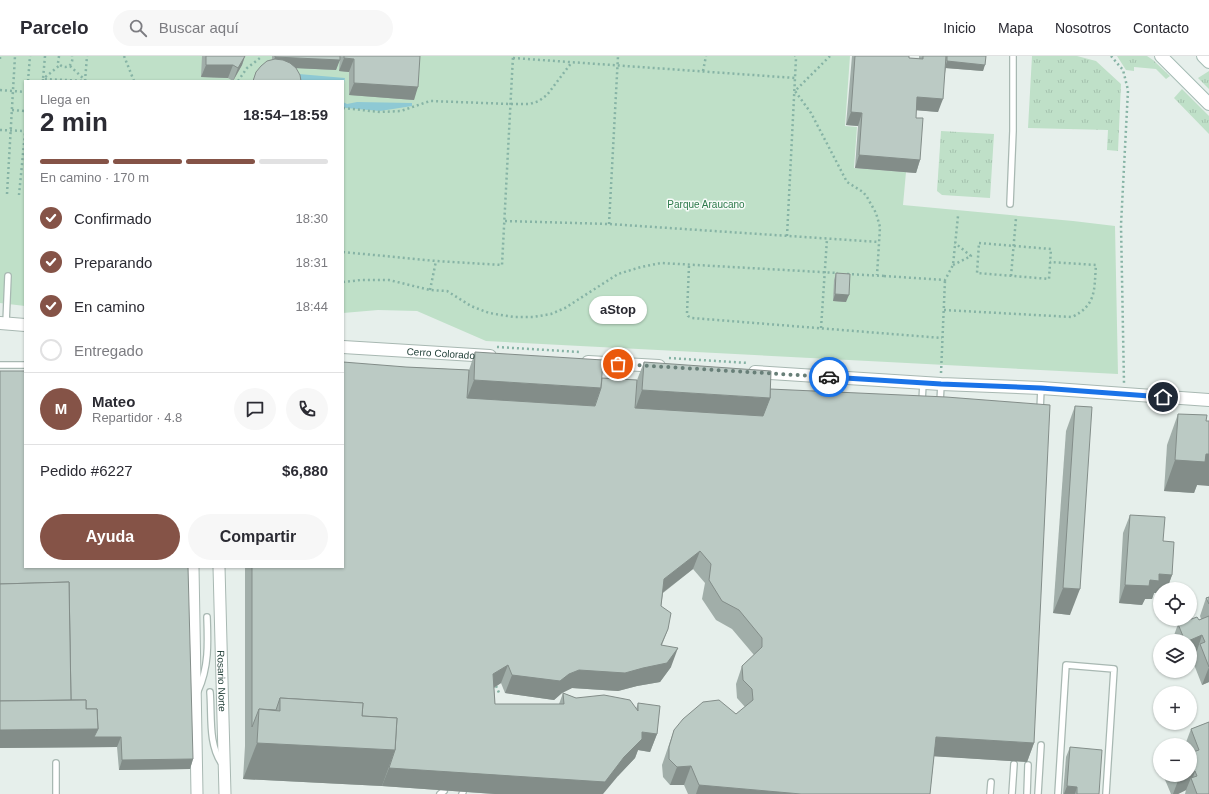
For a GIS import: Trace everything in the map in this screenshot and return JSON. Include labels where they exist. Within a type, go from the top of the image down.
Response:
[{"type":"street","points":[[1161,56],[1209,104]]},
{"type":"street","points":[[1203,56],[1209,62]]},
{"type":"street","points":[[3,323],[24,324]]},
{"type":"street","name":"Cerro Colorado","points":[[344,347],[498,356]]},
{"type":"street","points":[[578,361],[673,367]]},
{"type":"street","points":[[745,372],[941,384],[1041,388],[1209,400]]},
{"type":"street","points":[[193,568],[197,794]]},
{"type":"street","name":"Rosario Norte","points":[[219,568],[225,794]]},
{"type":"lane","points":[[1010,204],[1013,131],[1013,56]]},
{"type":"lane","points":[[3,323],[8,276]]},
{"type":"lane","points":[[0,365],[24,365]]},
{"type":"lane","points":[[922,407],[923,383]]},
{"type":"lane","points":[[940,408],[941,384]]},
{"type":"lane","points":[[1039,418],[1041,388]]},
{"type":"lane","points":[[196,696],[207,665],[207,617]]},
{"type":"lane","points":[[1058,794],[1066,665],[1114,668],[1106,794]]},
{"type":"lane","points":[[210,692],[214,745],[225,768]]},
{"type":"lane","points":[[1038,794],[1041,745]]},
{"type":"lane","points":[[56,763],[56,794]]},
{"type":"lane","points":[[1012,794],[1014,764]]},
{"type":"lane","points":[[1027,794],[1028,765]]},
{"type":"lane","points":[[990,794],[991,782]]},
{"type":"path","points":[[6,194],[15,56]]},
{"type":"path","points":[[28,80],[30,56]]},
{"type":"path","points":[[43,80],[45,56]]},
{"type":"path","points":[[59,56],[58,60],[60,65]]},
{"type":"path","points":[[60,65],[65,67],[70,65],[73,62],[72,56]]},
{"type":"path","points":[[86,80],[87,56]]},
{"type":"path","points":[[124,56],[134,80]]},
{"type":"path","points":[[239,80],[247,68],[260,58],[260,56]]},
{"type":"path","points":[[609,224],[618,56]]},
{"type":"path","points":[[703,71],[706,56]]},
{"type":"path","points":[[788,236],[795,91],[795,56]]},
{"type":"path","points":[[795,91],[830,56]]},
{"type":"path","points":[[1111,56],[1123,70],[1128,90],[1121,224],[1124,394]]},
{"type":"path","points":[[344,252],[436,261],[502,265],[513,57],[795,78]]},
{"type":"path","points":[[344,108],[372,112],[394,112],[405,110],[430,101],[530,104],[539,101],[546,95],[572,62]]},
{"type":"path","points":[[43,80],[60,65]]},
{"type":"path","points":[[70,65],[85,80]]},
{"type":"path","points":[[0,90],[24,92]]},
{"type":"path","points":[[795,91],[811,113],[847,182],[867,197],[876,213],[880,227],[876,275],[885,276]]},
{"type":"path","points":[[12,110],[24,111]]},
{"type":"path","points":[[0,130],[24,132]]},
{"type":"path","points":[[19,195],[24,142]]},
{"type":"path","points":[[941,384],[945,280],[953,265],[958,216]]},
{"type":"path","points":[[1011,276],[1016,218]]},
{"type":"path","points":[[505,222],[609,224],[879,242]]},
{"type":"path","points":[[821,328],[827,239]]},
{"type":"path","points":[[955,242],[971,256]]},
{"type":"path","points":[[979,243],[1014,246],[1051,249],[1049,279],[977,273],[979,243]]},
{"type":"path","points":[[953,265],[971,256],[978,256]]},
{"type":"path","points":[[430,290],[436,261]]},
{"type":"path","points":[[944,310],[1072,317],[1086,309],[1092,299],[1096,265],[1050,262]]},
{"type":"path","points":[[344,282],[389,280],[430,290],[447,291],[471,306],[489,313],[514,317],[543,316],[556,312],[618,274],[652,264],[661,263],[689,266],[945,280]]},
{"type":"path","points":[[689,266],[687,313],[689,318],[942,338]]},
{"type":"path","points":[[496,686],[500,695]]},
{"type":"green space","name":"Parque Araucano","points":[[0,56],[850,56],[845,126],[857,127],[854,168],[906,172],[903,205],[1115,226],[1118,374],[486,341],[417,311],[378,310],[344,313],[344,80],[24,80],[24,306],[0,303]]},
{"type":"green space","points":[[1032,56],[1077,56],[1096,61],[1121,84],[1118,151],[1107,150],[1108,130],[1028,128]]},
{"type":"green space","points":[[1117,56],[1147,56],[1170,76],[1166,79],[1156,69],[1134,67],[1134,71],[1126,70]]},
{"type":"green space","points":[[1209,71],[1209,89],[1198,78]]},
{"type":"green space","points":[[1182,89],[1209,116],[1209,134],[1174,98]]},
{"type":"green space","points":[[941,131],[994,134],[990,198],[942,195],[937,191]]},
{"type":"water","points":[[287,73],[345,78],[344,83],[344,80],[293,80]]},
{"type":"water","points":[[344,102],[347,104],[357,102],[412,103],[412,106],[380,111],[344,107]]},
{"type":"building","points":[[206,56],[245,56],[238,68],[233,65],[206,65]]},
{"type":"building","points":[[340,56],[340,60],[275,57]]},
{"type":"building","points":[[344,56],[420,56],[418,87],[354,83],[354,59],[344,58]]},
{"type":"building","points":[[855,56],[909,56],[909,58],[923,59],[923,56],[946,56],[943,99],[917,97],[916,118],[923,118],[920,160],[859,155],[862,113],[851,112]]},
{"type":"building","points":[[947,56],[986,56],[985,65],[947,61]]},
{"type":"building","points":[[275,59],[290,63],[296,68],[301,80],[253,80],[256,72],[267,61]]},
{"type":"building","points":[[836,273],[850,274],[849,295],[835,294]]},
{"type":"building","points":[[475,352],[603,360],[601,388],[474,380]]},
{"type":"building","points":[[344,362],[469,370],[467,398],[595,406],[601,388],[602,378],[637,380],[635,408],[763,416],[770,398],[770,389],[946,397],[1050,405],[1034,743],[936,737],[930,794],[801,794],[699,785],[691,766],[677,767],[669,759],[669,747],[674,730],[683,719],[703,702],[719,700],[736,714],[753,700],[752,689],[743,680],[742,666],[762,647],[762,638],[739,610],[722,601],[709,580],[711,564],[700,551],[664,579],[661,606],[671,613],[668,629],[661,645],[678,648],[667,663],[625,673],[579,670],[569,674],[560,681],[512,675],[508,665],[493,674],[495,704],[564,704],[563,693],[576,698],[604,695],[630,700],[638,711],[638,703],[660,706],[657,734],[642,732],[642,739],[624,757],[605,782],[389,768],[395,750],[397,718],[362,716],[363,703],[280,698],[276,710],[259,709],[252,727],[252,568],[344,568]]},
{"type":"building","points":[[644,362],[771,371],[770,398],[642,390]]},
{"type":"building","points":[[0,371],[24,371],[24,568],[188,568],[193,759],[122,760],[121,737],[94,737],[98,729],[97,709],[86,709],[86,700],[71,700],[69,582],[0,584]]},
{"type":"building","points":[[1075,406],[1092,407],[1080,589],[1063,588]]},
{"type":"building","points":[[1178,414],[1207,415],[1206,421],[1209,421],[1209,454],[1206,454],[1205,462],[1175,460]]},
{"type":"building","points":[[1130,515],[1165,517],[1163,541],[1174,542],[1172,575],[1159,574],[1159,581],[1150,580],[1149,586],[1125,585]]},
{"type":"building","points":[[69,582],[71,700],[0,701],[0,584]]},
{"type":"building","points":[[1209,597],[1209,604],[1206,598]]},
{"type":"building","points":[[1209,616],[1209,667],[1200,644],[1205,642],[1202,635],[1197,637],[1197,634],[1182,634],[1179,626],[1197,626],[1197,617],[1199,620]]},
{"type":"building","points":[[280,698],[363,703],[362,716],[397,718],[395,750],[257,743],[259,709],[280,711]]},
{"type":"building","points":[[86,700],[86,709],[97,709],[98,729],[0,730],[0,701]]},
{"type":"building","points":[[1209,722],[1209,794],[1197,794],[1192,782],[1197,782],[1197,751],[1199,750],[1197,738],[1194,738],[1191,730],[1197,730],[1197,727]]},
{"type":"building","points":[[1070,747],[1102,750],[1099,794],[1077,794],[1077,787],[1067,786]]},
{"type":"way so far","points":[[618,364],[829,377]]},
{"type":"place","name":"aStop","points":[[618,364]]},
{"type":"route","points":[[829,377],[1041,388],[1163,397]]}]
